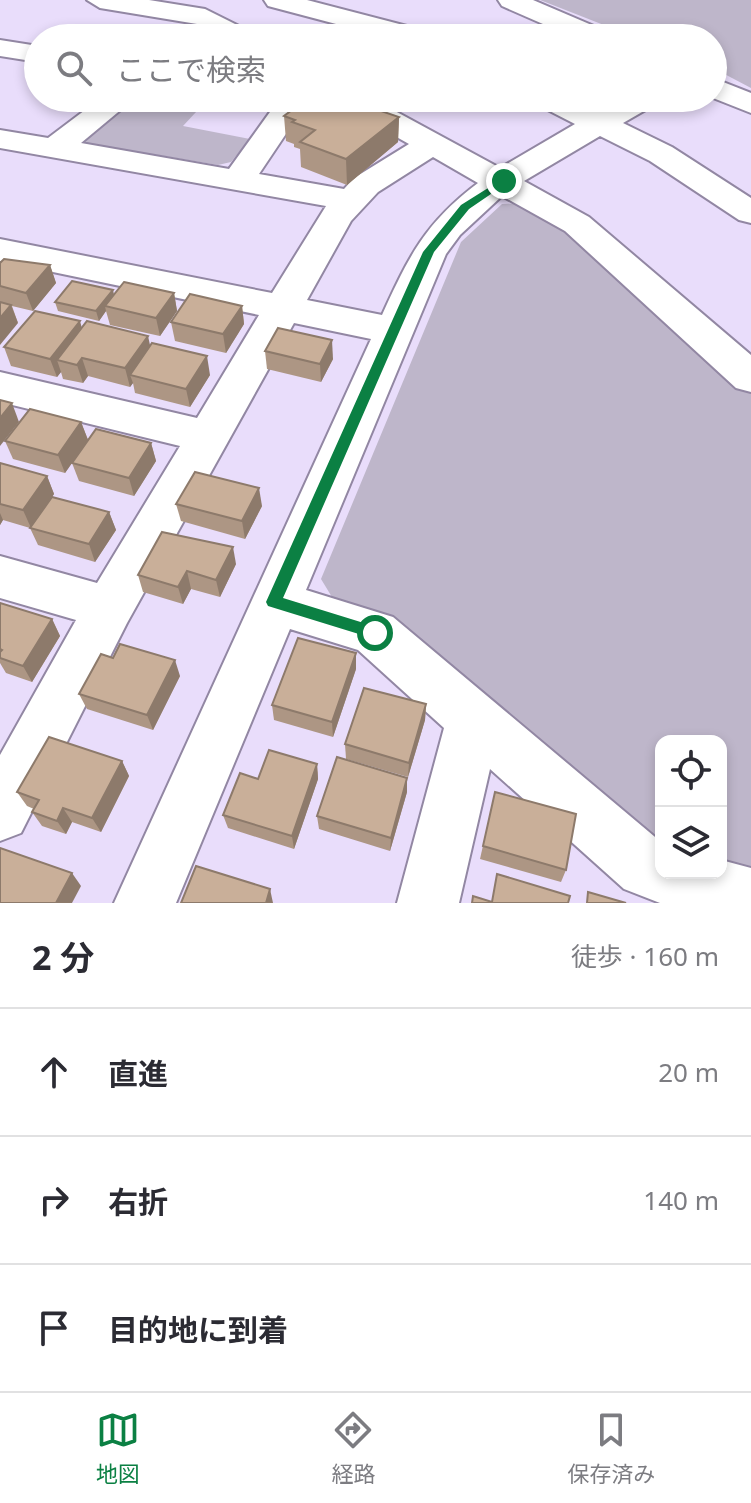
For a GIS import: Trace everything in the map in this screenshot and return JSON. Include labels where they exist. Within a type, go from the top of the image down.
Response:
[{"type":"street","points":[[100,0],[192,6],[217,24]]},
{"type":"street","points":[[277,0],[367,24]]},
{"type":"street","points":[[511,0],[566,24]]},
{"type":"street","points":[[0,48],[24,52]]},
{"type":"street","points":[[727,93],[751,104]]},
{"type":"street","points":[[55,148],[102,112]]},
{"type":"street","points":[[238,180],[285,112]]},
{"type":"street","points":[[374,112],[577,224],[746,368]]},
{"type":"street","points":[[576,112],[691,171],[751,213]]},
{"type":"street","points":[[145,903],[392,330],[439,236],[465,207],[621,112]]},
{"type":"street","points":[[0,139],[351,200]]},
{"type":"street","points":[[0,812],[109,608],[327,229],[351,200],[386,171],[432,144]]},
{"type":"street","points":[[0,250],[392,330]]},
{"type":"street","points":[[0,387],[209,437]]},
{"type":"street","points":[[0,577],[109,608]]},
{"type":"street","points":[[274,602],[375,633],[645,868],[655,871]]},
{"type":"street","points":[[428,903],[474,719]]},
{"type":"street","points":[[683,879],[751,899]]},
{"type":"shaded area","points":[[540,0],[751,0],[751,88],[727,75],[727,24],[601,24]]},
{"type":"shaded area","points":[[111,112],[196,112],[183,126],[250,139],[231,162],[218,165],[103,146],[84,146],[78,137]]},
{"type":"shaded area","points":[[521,203],[568,228],[751,394],[751,876],[727,869],[727,735],[655,735],[655,842],[335,602],[321,579],[461,242],[502,204]]},
{"type":"building","points":[[289,112],[384,112],[399,117],[346,159],[300,142],[315,130],[284,116]]},
{"type":"building","points":[[4,259],[50,265],[26,293],[0,286],[0,263]]},
{"type":"building","points":[[72,281],[113,290],[96,311],[55,302]]},
{"type":"building","points":[[124,282],[174,293],[156,318],[105,306]]},
{"type":"building","points":[[190,294],[242,306],[223,334],[171,322]]},
{"type":"building","points":[[0,302],[11,305],[0,318]]},
{"type":"building","points":[[35,311],[80,321],[50,359],[4,347]]},
{"type":"building","points":[[87,321],[148,336],[125,368],[82,358],[77,365],[57,360]]},
{"type":"building","points":[[278,328],[332,340],[320,364],[265,351]]},
{"type":"building","points":[[152,343],[207,356],[186,389],[130,375]]},
{"type":"building","points":[[0,400],[12,403],[0,418]]},
{"type":"building","points":[[30,409],[81,422],[58,455],[5,441]]},
{"type":"building","points":[[96,429],[151,443],[129,478],[72,463]]},
{"type":"building","points":[[0,463],[47,476],[23,510],[0,504]]},
{"type":"building","points":[[195,472],[259,488],[242,521],[176,504]]},
{"type":"building","points":[[52,497],[109,512],[89,544],[30,528]]},
{"type":"building","points":[[162,532],[233,547],[216,580],[187,571],[178,587],[138,575]]},
{"type":"building","points":[[0,603],[52,619],[23,666],[0,658]]},
{"type":"building","points":[[298,638],[356,653],[332,722],[272,705]]},
{"type":"building","points":[[120,644],[175,660],[147,715],[79,694],[101,654],[113,658]]},
{"type":"building","points":[[364,688],[426,704],[409,763],[345,744]]},
{"type":"building","points":[[49,737],[122,761],[92,818],[63,808],[57,821],[32,812],[39,800],[17,792]]},
{"type":"building","points":[[269,750],[317,764],[292,836],[223,815],[240,773],[258,779]]},
{"type":"building","points":[[337,757],[407,778],[391,838],[317,816]]},
{"type":"building","points":[[495,792],[576,814],[566,870],[483,846]]},
{"type":"building","points":[[0,848],[72,873],[56,903],[0,903]]},
{"type":"building","points":[[196,866],[270,889],[266,903],[181,903]]},
{"type":"building","points":[[497,874],[570,896],[568,903],[472,903],[473,896],[492,902]]},
{"type":"building","points":[[588,892],[626,903],[587,903]]},
{"type":"route","points":[[375,633],[274,602],[429,252],[465,207],[504,181]]}]
